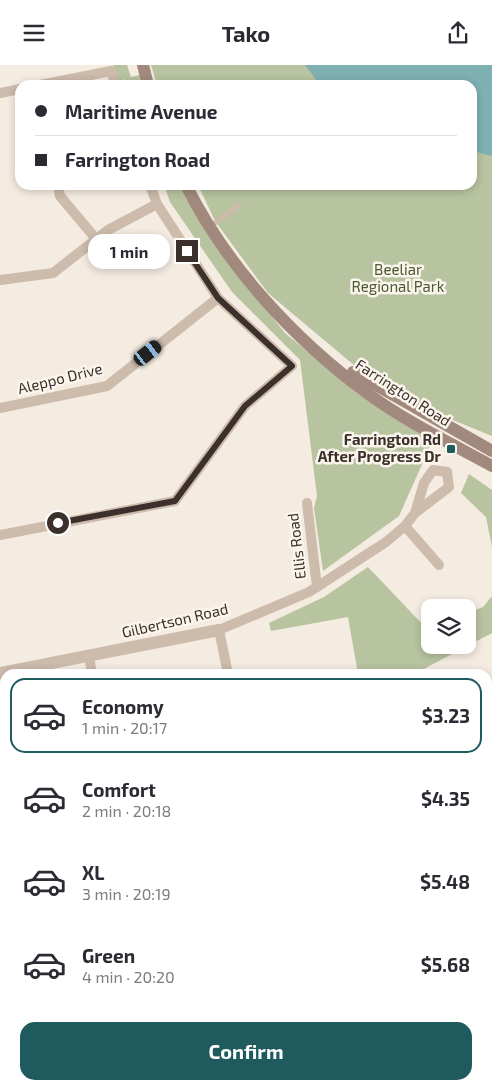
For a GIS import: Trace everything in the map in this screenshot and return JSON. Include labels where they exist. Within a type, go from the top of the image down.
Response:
[{"type":"main road","points":[[143,65],[147,80]]},
{"type":"main road","name":"Farrington Road","points":[[189,190],[210,227],[233,259],[302,341],[368,394],[408,419],[492,466]]},
{"type":"main road","name":"Farrington Road","points":[[282,316],[346,368],[375,387],[435,417],[492,451]]},
{"type":"street","points":[[65,80],[111,71],[114,80]]},
{"type":"street","points":[[0,93],[15,90]]},
{"type":"street","points":[[59,190],[60,197],[96,239]]},
{"type":"street","points":[[0,535],[175,501],[245,406],[292,366],[218,298],[156,204],[152,190]]},
{"type":"street","points":[[0,280],[53,273],[108,230],[156,204]]},
{"type":"street","name":"Aleppo Drive","points":[[0,408],[107,386],[218,298]]},
{"type":"street","name":"Ellis Road","points":[[307,503],[317,587]]},
{"type":"street","name":"Gilbertson Road","points":[[21,669],[219,630],[248,619],[317,587],[386,542],[405,526],[415,513]]},
{"type":"street","points":[[405,526],[439,565]]},
{"type":"street","points":[[219,630],[227,669]]},
{"type":"street","points":[[89,656],[91,669]]},
{"type":"lane","points":[[210,227],[239,205]]},
{"type":"green space","points":[[113,65],[127,65],[131,77],[140,75],[142,80],[125,79],[118,80]]},
{"type":"green space","name":"Beeliar Regional Park","points":[[151,65],[492,65],[492,436],[438,414],[355,366],[268,293],[215,221],[200,190],[477,190],[477,80],[156,80]]},
{"type":"green space","points":[[166,190],[183,190],[212,241],[285,333],[356,392],[432,442],[399,516],[323,571],[314,508],[317,496],[300,360],[232,292],[170,202]]},
{"type":"green space","points":[[469,474],[492,490],[492,547],[486,517],[461,493]]},
{"type":"green space","points":[[368,567],[421,623],[421,654],[452,654],[424,669],[357,669],[348,617],[271,631],[269,623],[324,597]]},
{"type":"green space","points":[[492,596],[492,633],[476,641],[476,610],[483,607]]},
{"type":"water","points":[[305,65],[492,65],[492,156],[477,152],[477,80],[316,80]]},
{"type":"place","name":"Farrington Rd After Progress Dr","points":[[451,449]]},
{"type":"route","points":[[58,523],[175,501],[245,406],[292,366],[218,298],[187,251]]}]
